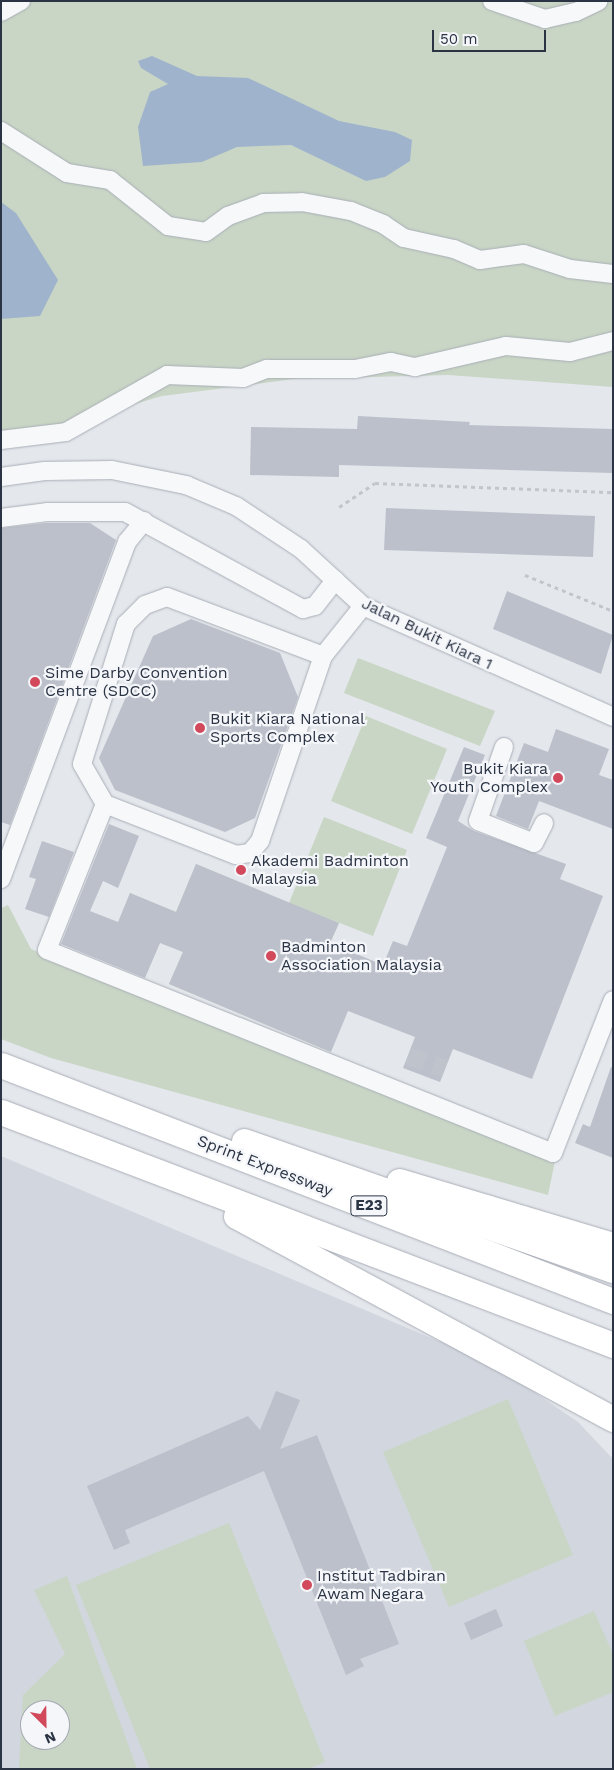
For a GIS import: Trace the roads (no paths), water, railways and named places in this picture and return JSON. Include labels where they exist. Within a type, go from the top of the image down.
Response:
[{"type":"highway","name":"Sprint Expressway","points":[[1,1065],[613,1301]]},
{"type":"highway","points":[[1,1112],[613,1345]]},
{"type":"highway","points":[[126,1112],[174,1119],[328,1168],[398,1198],[613,1270]]},
{"type":"highway","points":[[139,1165],[613,1419]]},
{"type":"highway","points":[[328,1168],[386,1177],[613,1245]]},
{"type":"highway","points":[[568,1394],[584,1416],[613,1438]]},
{"type":"street","points":[[1,12],[21,1]]},
{"type":"street","points":[[492,1],[545,19],[576,12],[599,1]]},
{"type":"street","points":[[1,131],[66,173],[110,180],[168,226],[206,232],[228,216],[263,203],[302,202],[351,211],[404,238],[454,249],[480,260],[524,254],[570,269],[613,274]]},
{"type":"street","points":[[1,440],[66,432],[167,375],[242,378],[267,369],[355,369],[391,362],[415,367],[506,346],[570,352],[613,342]]},
{"type":"street","name":"Jalan Bukit Kiara 1","points":[[1,477],[45,471],[112,470],[186,485],[236,506],[301,549],[363,606],[613,717]]},
{"type":"street","points":[[1,518],[47,512],[124,512],[144,521],[205,559],[302,609],[314,606],[335,580]]},
{"type":"street","points":[[1,880],[127,542],[144,521]]},
{"type":"street","points":[[322,656],[167,597],[145,605],[126,624],[82,764],[105,804],[236,855],[250,853],[260,841],[322,656],[363,606]]},
{"type":"street","points":[[504,747],[478,821],[534,843],[544,822]]},
{"type":"street","points":[[105,804],[47,950],[553,1152],[613,1000]]},
{"type":"water","points":[[152,56],[197,76],[248,78],[339,121],[395,132],[412,140],[410,161],[385,177],[366,181],[291,145],[237,147],[202,162],[143,166],[138,127],[150,92],[168,84],[141,68],[138,61]]},
{"type":"water","points":[[1,202],[16,213],[58,280],[40,316],[1,319]]},
{"type":"tunnel","points":[[408,1056],[445,1069]]},
{"type":"place","name":"Sime Darby Convention Centre (SDCC)","points":[[35,682]]},
{"type":"place","name":"Bukit Kiara National Sports Complex","points":[[200,728]]},
{"type":"place","name":"Bukit Kiara Youth Complex","points":[[558,778]]},
{"type":"place","name":"Akademi Badminton Malaysia","points":[[241,870]]},
{"type":"place","name":"Badminton Association Malaysia","points":[[271,956]]},
{"type":"place","name":"Institut Tadbiran Awam Negara","points":[[307,1585]]}]
